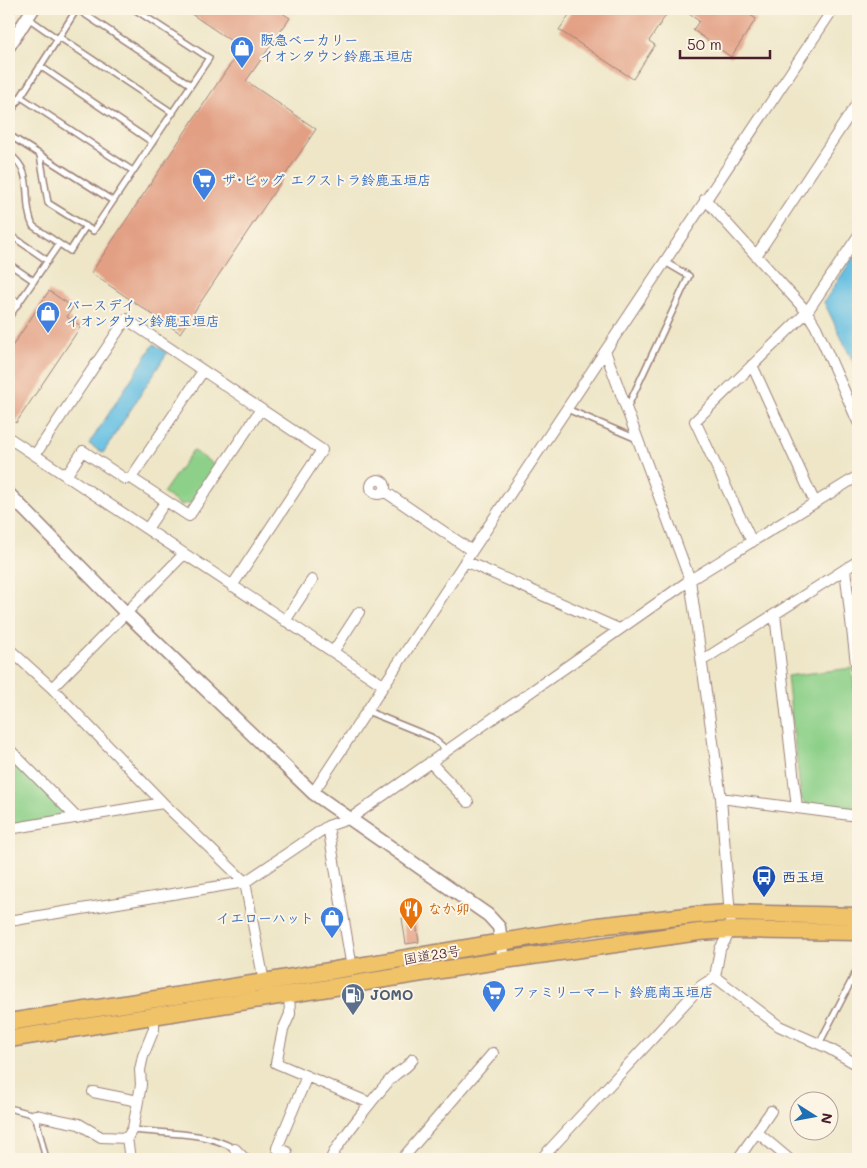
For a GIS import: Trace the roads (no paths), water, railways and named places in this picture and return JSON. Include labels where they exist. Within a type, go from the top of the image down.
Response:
[{"type":"highway","name":"国道23号","points":[[9,1022],[352,968],[597,926],[696,914],[858,916]]},
{"type":"highway","name":"国道23号","points":[[9,1039],[504,960],[700,932],[731,930],[858,932]]},
{"type":"street","points":[[313,794],[465,560],[833,9]]},
{"type":"street","points":[[9,46],[30,13]]},
{"type":"street","points":[[756,256],[858,102]]},
{"type":"street","points":[[705,199],[807,312],[816,327],[858,422]]},
{"type":"street","points":[[752,542],[695,421],[807,312],[858,236]]},
{"type":"street","points":[[35,455],[126,319],[203,370],[322,450],[232,586]]},
{"type":"street","points":[[541,1159],[701,986],[715,977],[720,949],[731,930],[721,798],[703,660],[690,580],[605,351]]},
{"type":"street","points":[[752,365],[815,504]]},
{"type":"street","points":[[131,478],[203,370]]},
{"type":"street","points":[[66,476],[83,451],[125,479],[131,478],[189,516],[260,409]]},
{"type":"street","points":[[9,438],[383,685]]},
{"type":"street","points":[[9,921],[245,882],[328,826],[351,818],[690,580],[858,476]]},
{"type":"street","points":[[384,491],[472,551]]},
{"type":"street","points":[[9,494],[126,613],[313,794],[351,818],[488,915],[499,927],[503,943],[504,960]]},
{"type":"street","points":[[147,529],[166,501]]},
{"type":"street","points":[[52,688],[184,554]]},
{"type":"street","points":[[465,560],[618,629]]},
{"type":"street","points":[[703,660],[858,561]]},
{"type":"street","points":[[846,569],[858,681]]},
{"type":"street","points":[[285,620],[312,580]]},
{"type":"street","points":[[333,652],[359,612]]},
{"type":"street","points":[[775,614],[797,808]]},
{"type":"street","points":[[11,656],[52,688],[163,803],[245,882],[264,982]]},
{"type":"street","points":[[9,749],[77,818]]},
{"type":"street","points":[[430,762],[468,802]]},
{"type":"street","points":[[721,798],[858,816]]},
{"type":"street","points":[[9,829],[163,803]]},
{"type":"street","points":[[328,826],[352,968]]},
{"type":"street","points":[[715,977],[779,1026],[819,1044],[858,1066]]},
{"type":"street","points":[[289,994],[290,1014],[283,1030],[276,1063],[370,1103]]},
{"type":"street","points":[[130,1159],[130,1134],[138,1101],[140,1070],[143,1056],[154,1028],[154,1016]]},
{"type":"street","points":[[402,1159],[493,1053]]},
{"type":"street","points":[[331,1159],[370,1103],[397,1073],[407,1069],[413,1059]]},
{"type":"street","points":[[287,1152],[276,1148],[307,1076]]},
{"type":"street","points":[[94,1092],[138,1101]]},
{"type":"street","points":[[738,1159],[771,1112]]},
{"type":"street","points":[[35,1115],[80,1124],[101,1137],[130,1134]]},
{"type":"street","points":[[758,1133],[789,1159]]},
{"type":"street","points":[[235,1149],[245,1159]]},
{"type":"lane","points":[[9,115],[77,9],[190,85]]},
{"type":"lane","points":[[40,155],[48,203],[93,231],[209,58],[134,9]]},
{"type":"lane","points":[[30,13],[59,38],[173,114]]},
{"type":"lane","points":[[40,66],[152,142]]},
{"type":"lane","points":[[20,97],[133,171]]},
{"type":"lane","points":[[9,134],[113,201]]},
{"type":"lane","points":[[9,154],[17,160],[23,169],[33,226],[70,251],[86,226]]},
{"type":"lane","points":[[9,234],[48,261]]},
{"type":"lane","points":[[9,317],[60,244]]},
{"type":"lane","points":[[626,409],[689,276],[664,262]]},
{"type":"lane","points":[[9,264],[34,281]]},
{"type":"lane","points":[[9,296],[19,303]]},
{"type":"lane","points":[[567,409],[637,439]]},
{"type":"lane","points":[[366,711],[431,737],[447,750]]},
{"type":"lane","points":[[819,1044],[858,968]]},
{"type":"lane","points":[[9,1108],[35,1115],[46,1159]]},
{"type":"lane","points":[[130,1134],[170,1134],[179,1132],[212,1140],[235,1149]]},
{"type":"water","points":[[858,250],[858,372],[824,302]]},
{"type":"water","points":[[154,344],[167,353],[103,453],[89,444]]},
{"type":"place","name":"阪急ベーカリー イオンタウン鈴鹿玉垣店","points":[[242,69]]},
{"type":"place","name":"ザ･ビッグ エクストラ鈴鹿玉垣店","points":[[204,201]]},
{"type":"place","name":"バースデイ イオンタウン鈴鹿玉垣店","points":[[48,334]]},
{"type":"place","name":"西玉垣","points":[[764,898]]},
{"type":"place","name":"なか卯","points":[[411,930]]},
{"type":"place","name":"イエローハット","points":[[332,939]]},
{"type":"place","name":"ファミリーマート 鈴鹿南玉垣店","points":[[494,1013]]},
{"type":"place","name":"JOMO","points":[[353,1016]]}]
